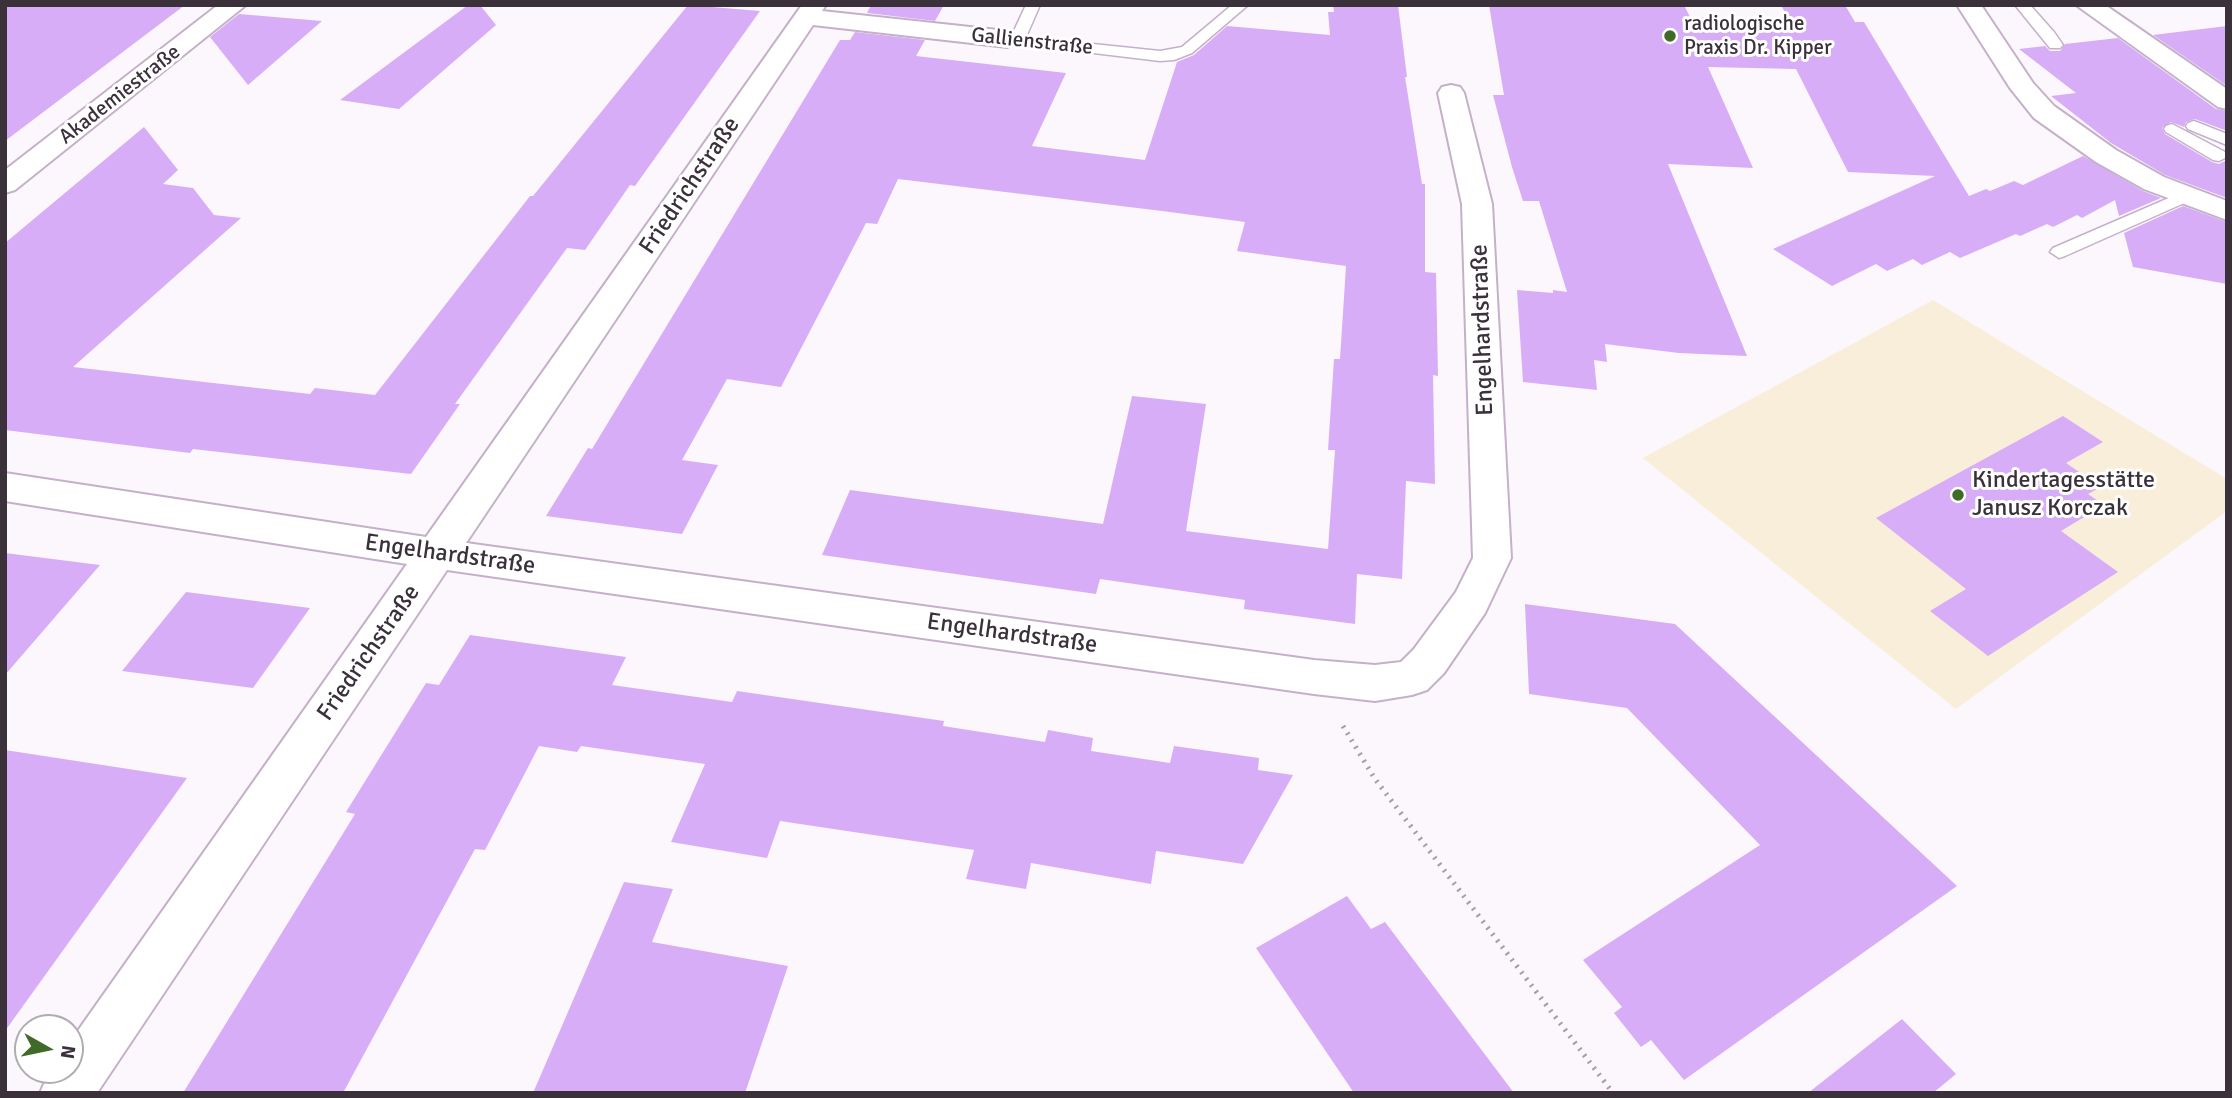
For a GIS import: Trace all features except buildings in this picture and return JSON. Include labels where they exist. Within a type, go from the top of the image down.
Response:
[{"type":"street","name":"Akademiestraße","points":[[5,184],[234,5]]},
{"type":"street","points":[[1969,5],[2023,88],[2044,112],[2106,156],[2154,183],[2227,211]]},
{"type":"street","points":[[2088,5],[2227,101]]},
{"type":"street","name":"Gallienstraße","points":[[810,11],[1012,40]]},
{"type":"street","name":"Friedrichstraße","points":[[66,1093],[810,11]]},
{"type":"street","name":"Engelhardstraße","points":[[5,487],[438,554],[1314,677],[1375,683],[1412,678],[1429,661],[1471,602],[1492,558],[1482,277],[1476,204],[1451,93]]},
{"type":"lane","points":[[1012,40],[1033,5]]},
{"type":"lane","name":"Gallienstraße","points":[[1012,40],[1160,56],[1174,55],[1187,50],[1241,5]]},
{"type":"lane","points":[[2022,5],[2052,40],[2075,43]]},
{"type":"lane","points":[[2219,156],[2181,130],[2223,139]]},
{"type":"lane","points":[[2059,252],[2185,196]]},
{"type":"path","points":[[1314,677],[1375,779],[1613,1093]]},
{"type":"shaded area","name":"Kindertagesstätte Janusz Korczak","points":[[1933,300],[2227,479],[2227,511],[1956,709],[1643,458]]},
{"type":"place","name":"radiologische Praxis Dr. Kipper","points":[[1670,36]]},
{"type":"place","name":"Kindertagesstätte Janusz Korczak","points":[[1958,495]]}]
